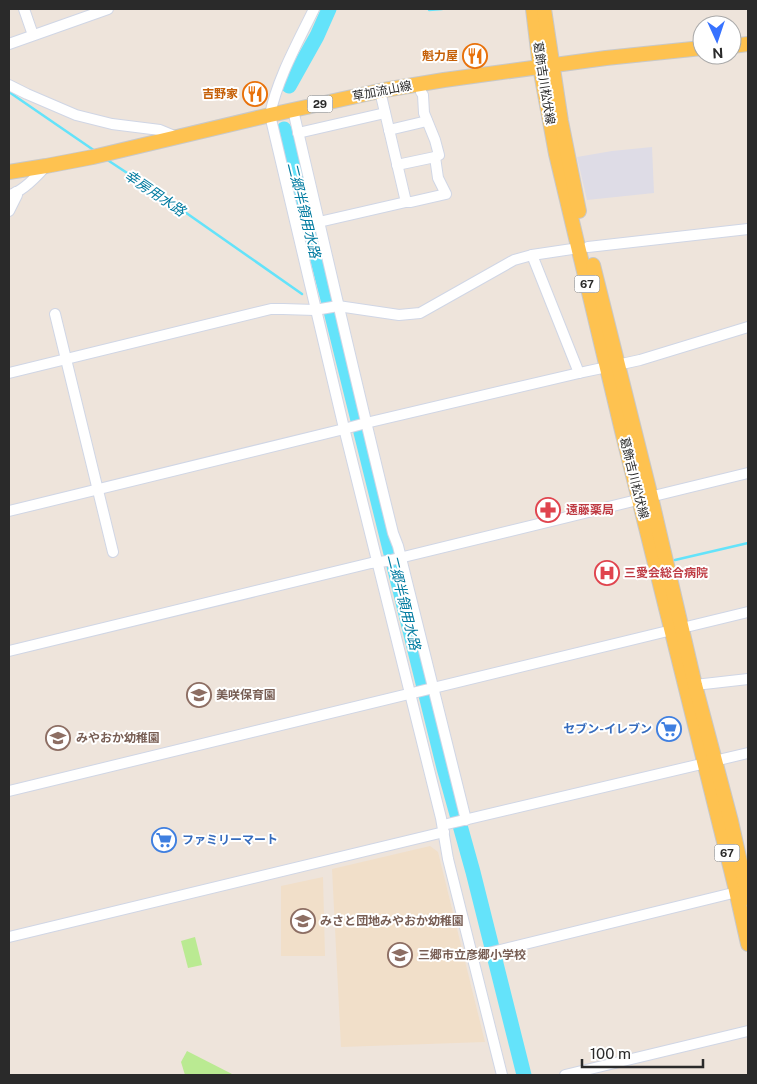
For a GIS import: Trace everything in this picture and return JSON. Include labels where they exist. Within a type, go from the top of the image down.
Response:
[{"type":"main road","name":"葛飾吉川松伏線","points":[[533,9],[572,176],[584,247],[612,366],[710,762],[731,822],[745,893],[748,944]]},
{"type":"main road","name":"葛飾吉川松伏線","points":[[544,9],[546,66]]},
{"type":"main road","name":"草加流山線","points":[[9,172],[99,155],[270,115],[291,115],[380,91],[632,54],[692,49]]},
{"type":"main road","name":"葛飾吉川松伏線","points":[[677,629],[695,685],[710,762]]},
{"type":"street","points":[[24,9],[34,35]]},
{"type":"street","points":[[9,44],[108,9]]},
{"type":"street","points":[[314,9],[278,86],[270,115],[320,310],[344,429],[391,560],[427,689],[453,824],[448,859],[502,1075]]},
{"type":"street","points":[[397,166],[439,155],[424,114],[423,95],[420,84]]},
{"type":"street","points":[[9,85],[76,115],[112,124],[160,130],[177,137]]},
{"type":"street","points":[[380,91],[406,202]]},
{"type":"street","points":[[298,133],[385,113]]},
{"type":"street","points":[[291,115],[298,133],[338,306],[361,425],[393,533],[391,560],[410,694],[453,824]]},
{"type":"street","points":[[291,115],[304,188]]},
{"type":"street","points":[[389,130],[427,121]]},
{"type":"street","points":[[319,222],[446,194],[438,178],[435,157]]},
{"type":"street","points":[[9,211],[17,195],[13,193],[31,182],[46,166]]},
{"type":"street","points":[[9,373],[271,309],[320,310],[338,306],[399,315],[420,313],[514,260],[532,255],[584,247],[748,229]]},
{"type":"street","points":[[532,255],[579,372]]},
{"type":"street","points":[[54,314],[113,552]]},
{"type":"street","points":[[9,511],[579,372],[640,360],[748,327]]},
{"type":"street","points":[[9,651],[748,473]]},
{"type":"street","points":[[9,791],[748,612]]},
{"type":"street","points":[[695,685],[748,679]]},
{"type":"street","points":[[9,937],[453,824],[748,752]]},
{"type":"street","points":[[472,957],[745,893]]},
{"type":"street","points":[[565,1075],[748,1031]]},
{"type":"shaded area","points":[[652,147],[654,193],[587,200],[577,157]]},
{"type":"shaded area","name":"三郷市立彦郷小学校","points":[[430,846],[438,852],[485,1042],[341,1047],[332,869]]},
{"type":"shaded area","name":"みさと団地みやおか幼稚園","points":[[323,877],[325,956],[281,956],[281,886]]},
{"type":"green space","points":[[195,937],[202,965],[188,968],[181,941]]},
{"type":"green space","points":[[187,1051],[234,1075],[185,1075],[181,1062]]},
{"type":"waterway","name":"二郷半領用水路","points":[[289,86],[317,36],[329,9]]},
{"type":"waterway","points":[[429,10],[442,9]]},
{"type":"waterway","name":"幸房用水路","points":[[9,92],[95,151]]},
{"type":"waterway","name":"二郷半領用水路","points":[[284,129],[444,768],[473,872],[524,1075]]},
{"type":"waterway","name":"幸房用水路","points":[[106,159],[302,294]]},
{"type":"waterway","points":[[675,560],[748,543]]},
{"type":"place","name":"魁力屋","points":[[475,56]]},
{"type":"place","name":"吉野家","points":[[255,94]]},
{"type":"place","name":"遠藤薬局","points":[[548,510]]},
{"type":"place","name":"三愛会総合病院","points":[[607,573]]},
{"type":"place","name":"美咲保育園","points":[[199,695]]},
{"type":"place","name":"セブン-イレブン","points":[[669,729]]},
{"type":"place","name":"みやおか幼稚園","points":[[58,738]]},
{"type":"place","name":"ファミリーマート","points":[[164,840]]},
{"type":"place","name":"みさと団地みやおか幼稚園","points":[[303,921]]},
{"type":"place","name":"三郷市立彦郷小学校","points":[[400,955]]}]
